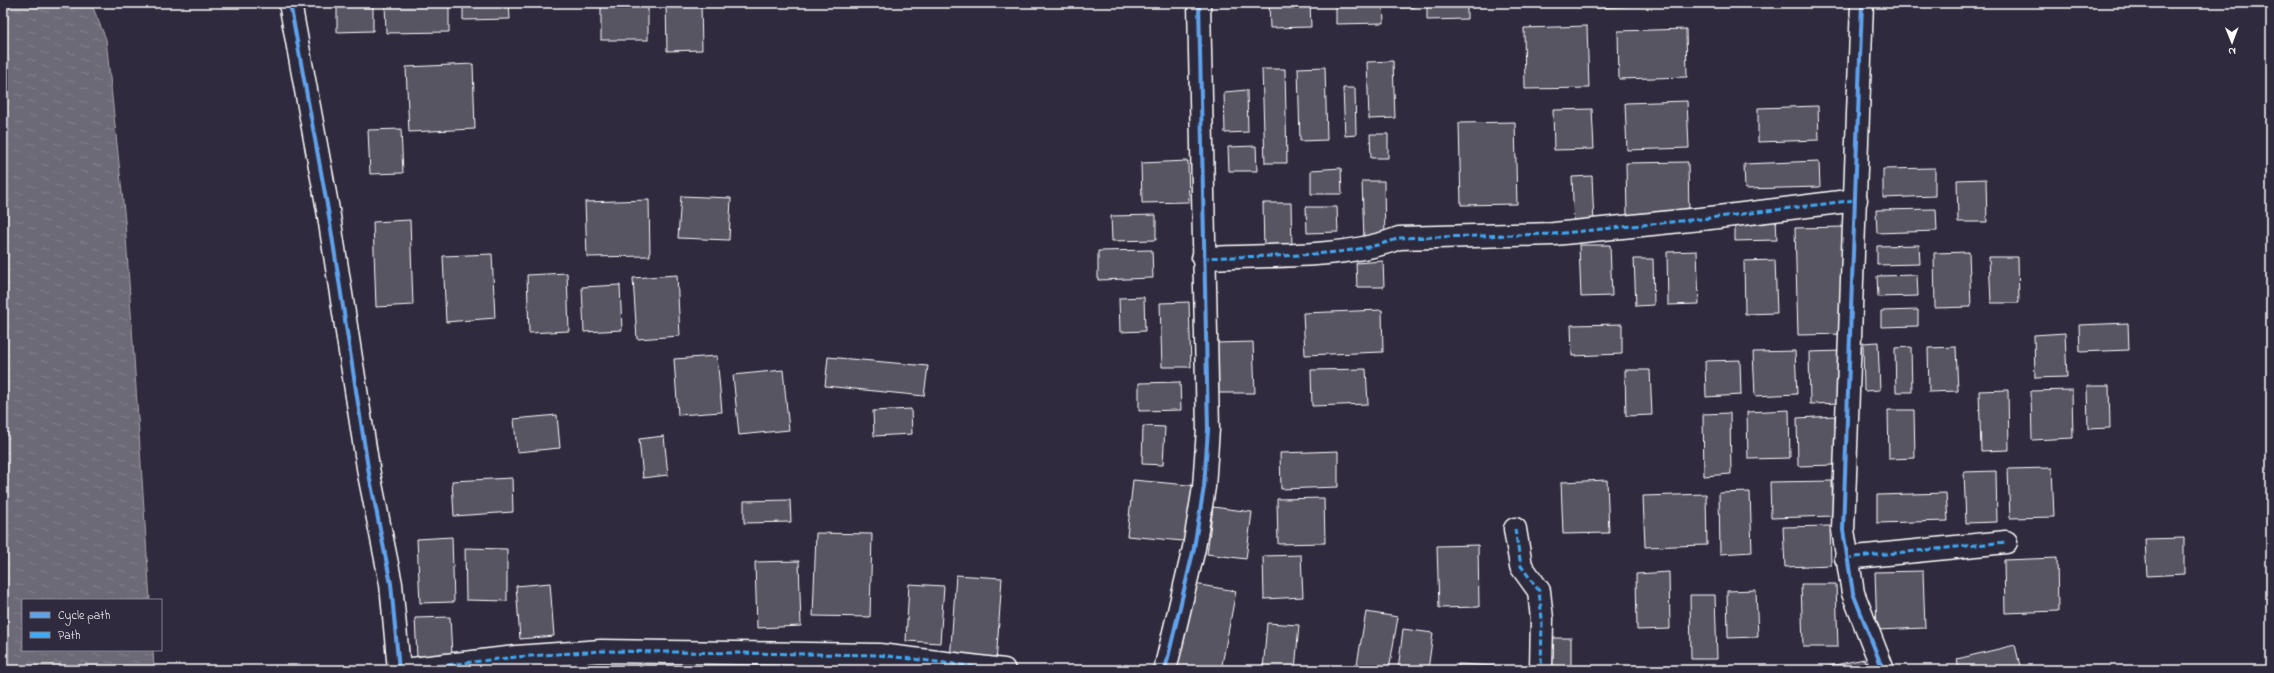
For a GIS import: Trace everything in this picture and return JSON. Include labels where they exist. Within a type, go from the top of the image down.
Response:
[{"type":"street","points":[[290,3],[329,218],[370,474],[391,584],[399,670]]},
{"type":"street","points":[[1165,670],[1194,548],[1204,487],[1208,429],[1203,258],[1199,3]]},
{"type":"street","points":[[1862,3],[1843,530],[1852,593],[1883,670]]},
{"type":"street","points":[[1203,258],[1320,253],[1382,245],[1399,238],[1554,234],[1710,218],[1856,200]]},
{"type":"street","points":[[1515,529],[1521,566],[1539,591],[1542,619],[1541,670]]},
{"type":"street","points":[[1846,558],[2006,542]]},
{"type":"street","points":[[403,670],[516,657],[609,651],[880,655],[1004,670]]},
{"type":"water","points":[[3,3],[91,3],[106,39],[125,221],[150,599],[22,599],[22,651],[153,651],[154,670],[3,670]]},
{"type":"building","points":[[337,3],[373,3],[373,31],[337,32]]},
{"type":"building","points":[[385,3],[449,3],[449,32],[386,33]]},
{"type":"building","points":[[463,3],[509,3],[510,19],[463,20]]},
{"type":"building","points":[[601,3],[648,3],[648,40],[601,40]]},
{"type":"building","points":[[666,3],[701,3],[702,50],[667,51]]},
{"type":"building","points":[[1269,3],[1310,3],[1311,27],[1270,28]]},
{"type":"building","points":[[1336,3],[1383,3],[1384,23],[1336,24]]},
{"type":"building","points":[[1395,3],[1415,3],[1415,7],[1395,8]]},
{"type":"building","points":[[1427,3],[1467,3],[1467,19],[1427,20]]},
{"type":"building","points":[[1542,3],[1579,3],[1579,4],[1542,6]]},
{"type":"building","points":[[1592,3],[1640,3],[1640,6],[1592,8]]},
{"type":"building","points":[[1587,26],[1589,88],[1525,89],[1524,28]]},
{"type":"building","points":[[1686,29],[1687,77],[1619,79],[1618,31]]},
{"type":"building","points":[[1393,61],[1395,118],[1369,119],[1367,62]]},
{"type":"building","points":[[473,64],[475,129],[409,132],[406,67]]},
{"type":"building","points":[[1325,67],[1327,140],[1300,141],[1298,68]]},
{"type":"building","points":[[1262,69],[1285,69],[1287,163],[1265,163]]},
{"type":"building","points":[[1343,88],[1355,88],[1356,135],[1345,136]]},
{"type":"building","points":[[1247,90],[1248,132],[1225,133],[1224,92]]},
{"type":"building","points":[[1687,101],[1689,148],[1627,150],[1625,103]]},
{"type":"building","points":[[1818,106],[1819,140],[1758,142],[1758,108]]},
{"type":"building","points":[[1592,109],[1594,149],[1554,150],[1553,110]]},
{"type":"building","points":[[1515,122],[1517,204],[1461,205],[1459,123]]},
{"type":"building","points":[[401,129],[403,173],[370,174],[368,130]]},
{"type":"building","points":[[1370,134],[1388,134],[1388,158],[1371,158]]},
{"type":"building","points":[[1256,146],[1257,171],[1229,171],[1228,147]]},
{"type":"building","points":[[1188,161],[1189,202],[1142,203],[1141,163]]},
{"type":"building","points":[[1819,161],[1820,187],[1745,189],[1744,164]]},
{"type":"building","points":[[1688,162],[1689,215],[1627,216],[1626,163]]},
{"type":"building","points":[[1341,168],[1342,194],[1311,194],[1311,170]]},
{"type":"building","points":[[1935,168],[1935,196],[1883,198],[1883,169]]},
{"type":"building","points":[[1592,176],[1594,224],[1574,225],[1572,177]]},
{"type":"building","points":[[1986,179],[1987,222],[1958,222],[1957,180]]},
{"type":"building","points":[[1362,181],[1384,181],[1385,240],[1364,240]]},
{"type":"building","points":[[681,196],[731,198],[729,240],[678,238]]},
{"type":"building","points":[[649,200],[650,256],[587,257],[585,202]]},
{"type":"building","points":[[1263,203],[1291,203],[1292,249],[1264,251]]},
{"type":"building","points":[[1306,207],[1337,207],[1338,232],[1307,233]]},
{"type":"building","points":[[1936,209],[1937,231],[1877,233],[1876,210]]},
{"type":"building","points":[[1156,215],[1156,240],[1112,241],[1111,216]]},
{"type":"building","points":[[1776,219],[1777,240],[1735,241],[1735,220]]},
{"type":"building","points":[[410,220],[413,305],[376,307],[373,222]]},
{"type":"building","points":[[1844,227],[1847,334],[1798,335],[1795,228]]},
{"type":"building","points":[[1579,245],[1610,245],[1612,296],[1581,297]]},
{"type":"building","points":[[1919,245],[1920,264],[1877,265],[1877,246]]},
{"type":"building","points":[[1152,250],[1153,278],[1098,280],[1098,251]]},
{"type":"building","points":[[1697,251],[1699,304],[1668,305],[1667,252]]},
{"type":"building","points":[[1969,252],[1971,307],[1935,308],[1934,253]]},
{"type":"building","points":[[492,254],[495,318],[446,322],[443,256]]},
{"type":"building","points":[[1989,257],[2018,257],[2019,303],[1991,303]]},
{"type":"building","points":[[1634,259],[1653,259],[1654,305],[1636,306]]},
{"type":"building","points":[[1775,260],[1777,313],[1745,314],[1744,261]]},
{"type":"building","points":[[1383,261],[1384,287],[1357,287],[1356,263]]},
{"type":"building","points":[[567,273],[569,331],[529,333],[527,275]]},
{"type":"building","points":[[677,275],[680,336],[637,339],[633,278]]},
{"type":"building","points":[[1917,275],[1918,296],[1878,297],[1877,276]]},
{"type":"building","points":[[620,285],[622,330],[584,332],[582,287]]},
{"type":"building","points":[[1144,297],[1145,331],[1120,332],[1119,298]]},
{"type":"building","points":[[1189,302],[1191,367],[1162,367],[1160,303]]},
{"type":"building","points":[[1382,310],[1383,352],[1305,355],[1303,313]]},
{"type":"building","points":[[1918,310],[1918,326],[1881,327],[1881,311]]},
{"type":"building","points":[[2128,323],[2129,350],[2080,352],[2079,325]]},
{"type":"building","points":[[1622,324],[1622,354],[1572,356],[1571,325]]},
{"type":"building","points":[[2065,333],[2067,377],[2035,378],[2034,335]]},
{"type":"building","points":[[1253,342],[1255,393],[1218,393],[1216,343]]},
{"type":"building","points":[[1878,342],[1880,390],[1864,391],[1863,343]]},
{"type":"building","points":[[1911,347],[1912,392],[1896,392],[1895,348]]},
{"type":"building","points":[[1956,347],[1958,391],[1929,392],[1928,348]]},
{"type":"building","points":[[1795,351],[1797,394],[1755,396],[1753,352]]},
{"type":"building","points":[[1842,351],[1843,403],[1810,404],[1809,352]]},
{"type":"building","points":[[717,356],[722,412],[678,415],[674,359]]},
{"type":"building","points":[[828,357],[928,366],[924,396],[825,386]]},
{"type":"building","points":[[1740,360],[1741,395],[1706,397],[1705,361]]},
{"type":"building","points":[[1366,369],[1368,404],[1312,406],[1311,370]]},
{"type":"building","points":[[783,370],[789,430],[739,435],[733,375]]},
{"type":"building","points":[[1625,370],[1650,370],[1652,415],[1626,416]]},
{"type":"building","points":[[1180,382],[1181,410],[1139,411],[1139,383]]},
{"type":"building","points":[[2087,386],[2109,386],[2110,428],[2088,429]]},
{"type":"building","points":[[2008,390],[2009,450],[1981,451],[1979,391]]},
{"type":"building","points":[[2072,390],[2073,438],[2032,440],[2031,391]]},
{"type":"building","points":[[911,409],[912,434],[874,436],[873,411]]},
{"type":"building","points":[[1789,410],[1790,458],[1748,459],[1747,412]]},
{"type":"building","points":[[1888,410],[1914,410],[1915,458],[1889,459]]},
{"type":"building","points":[[1730,413],[1731,474],[1704,476],[1703,414]]},
{"type":"building","points":[[557,415],[560,448],[517,452],[514,419]]},
{"type":"building","points":[[1835,416],[1836,465],[1798,466],[1797,418]]},
{"type":"building","points":[[1143,426],[1165,427],[1163,465],[1142,464]]},
{"type":"building","points":[[664,436],[668,475],[643,478],[639,439]]},
{"type":"building","points":[[1338,451],[1338,487],[1281,489],[1280,453]]},
{"type":"building","points":[[2052,468],[2054,517],[2010,518],[2008,469]]},
{"type":"building","points":[[1996,471],[1997,522],[1966,523],[1964,472]]},
{"type":"building","points":[[512,478],[513,512],[454,516],[452,481]]},
{"type":"building","points":[[1133,480],[1199,486],[1194,542],[1127,536]]},
{"type":"building","points":[[1607,480],[1609,533],[1563,534],[1561,482]]},
{"type":"building","points":[[1832,481],[1833,516],[1771,518],[1770,482]]},
{"type":"building","points":[[1750,492],[1752,552],[1720,554],[1719,493]]},
{"type":"building","points":[[1946,493],[1948,521],[1877,523],[1877,495]]},
{"type":"building","points":[[1706,494],[1707,545],[1645,547],[1643,496]]},
{"type":"building","points":[[1324,498],[1325,543],[1278,544],[1277,499]]},
{"type":"building","points":[[790,500],[791,522],[744,523],[744,501]]},
{"type":"building","points":[[1213,507],[1252,512],[1246,559],[1207,554]]},
{"type":"building","points":[[1830,526],[1831,565],[1785,567],[1783,527]]},
{"type":"building","points":[[816,533],[872,534],[870,617],[813,616]]},
{"type":"building","points":[[452,537],[454,602],[420,603],[417,539]]},
{"type":"building","points":[[2184,538],[2184,574],[2147,576],[2145,539]]},
{"type":"building","points":[[1478,545],[1479,607],[1439,608],[1437,546]]},
{"type":"building","points":[[465,548],[507,549],[507,601],[466,600]]},
{"type":"building","points":[[1301,555],[1303,597],[1264,599],[1263,556]]},
{"type":"building","points":[[2057,558],[2058,611],[2005,613],[2004,560]]},
{"type":"building","points":[[799,561],[801,626],[757,628],[755,562]]},
{"type":"building","points":[[1923,571],[1925,628],[1877,630],[1875,572]]},
{"type":"building","points":[[1669,572],[1670,629],[1637,630],[1636,574]]},
{"type":"building","points":[[956,575],[1002,578],[996,664],[950,661]]},
{"type":"building","points":[[550,583],[554,636],[520,639],[516,586]]},
{"type":"building","points":[[1188,583],[1236,591],[1221,670],[1172,670]]},
{"type":"building","points":[[909,584],[944,586],[940,643],[906,641]]},
{"type":"building","points":[[1801,584],[1836,584],[1838,647],[1803,647]]},
{"type":"building","points":[[1756,590],[1758,637],[1728,638],[1727,591]]},
{"type":"building","points":[[1690,595],[1715,595],[1717,659],[1691,659]]},
{"type":"building","points":[[1366,612],[1398,617],[1389,670],[1356,670]]},
{"type":"building","points":[[450,617],[452,655],[417,657],[415,618]]},
{"type":"building","points":[[1267,623],[1299,625],[1295,670],[1263,670]]},
{"type":"building","points":[[1403,629],[1433,633],[1428,670],[1398,670]]},
{"type":"building","points":[[1547,638],[1571,638],[1571,670],[1547,670]]},
{"type":"building","points":[[2015,645],[2021,670],[1959,670],[1957,659]]},
{"type":"building","points":[[1864,659],[1867,670],[1821,670],[1821,668]]},
{"type":"building","points":[[1458,664],[1494,666],[1494,670],[1458,670]]},
{"type":"building","points":[[1798,667],[1798,670],[1769,670]]},
{"type":"marked path","points":[[1203,258],[1330,253],[1355,250],[1378,245],[1399,238],[1554,234],[1710,218],[1856,200]]},
{"type":"marked path","points":[[1515,529],[1521,566],[1539,591],[1542,619],[1541,670]]},
{"type":"marked path","points":[[1846,558],[2006,542]]},
{"type":"marked path","points":[[403,670],[516,657],[601,651],[879,655],[1004,670]]},
{"type":"cycle path","points":[[290,3],[328,210],[369,474],[391,584],[399,670]]},
{"type":"cycle path","points":[[1165,670],[1194,548],[1204,487],[1208,429],[1199,3]]},
{"type":"cycle path","points":[[1862,3],[1843,530],[1853,593],[1883,670]]}]
